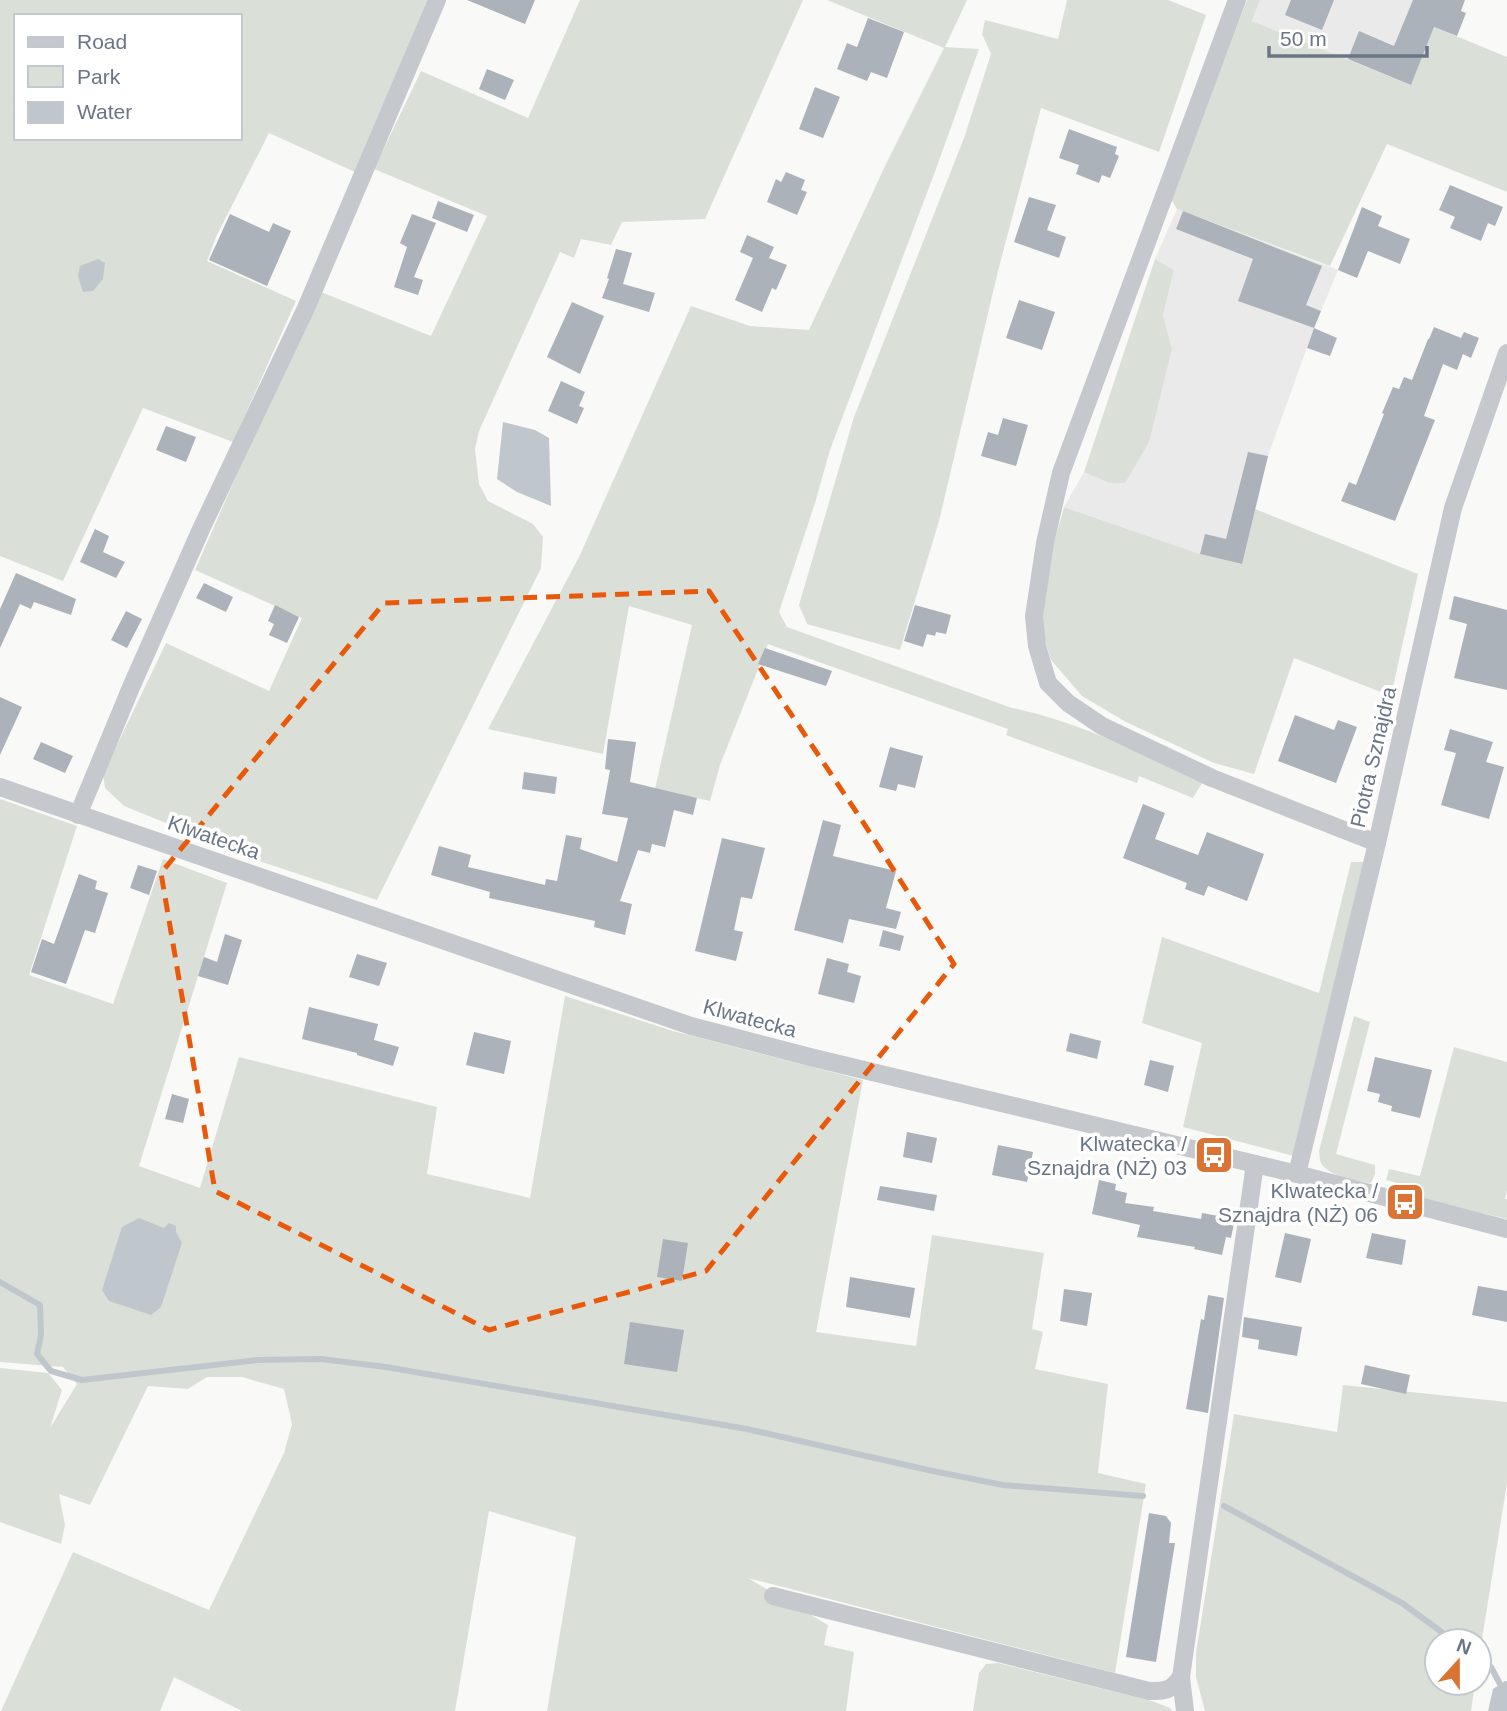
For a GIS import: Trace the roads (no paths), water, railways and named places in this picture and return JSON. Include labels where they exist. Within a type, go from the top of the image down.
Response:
[{"type":"street","points":[[79,814],[132,685],[202,527],[306,308],[437,0]]},
{"type":"street","points":[[1237,0],[1061,473],[1045,543],[1034,616],[1037,646],[1048,683],[1068,703],[1102,726],[1212,778],[1377,843]]},
{"type":"street","name":"Piotra Sznajdra","points":[[1297,1174],[1377,843],[1453,508],[1507,353]]},
{"type":"street","name":"Klwatecka","points":[[0,787],[691,1026],[1297,1174],[1507,1229]]},
{"type":"street","points":[[1185,1711],[1181,1677],[1255,1164]]},
{"type":"street","points":[[774,1596],[1149,1691],[1164,1691],[1176,1684],[1181,1677]]},
{"type":"water","points":[[98,259],[105,263],[103,279],[93,291],[83,292],[78,276],[80,266]]},
{"type":"water","points":[[503,422],[535,430],[549,438],[551,506],[517,492],[497,479]]},
{"type":"water","points":[[139,1218],[164,1228],[169,1223],[176,1226],[182,1243],[161,1307],[151,1315],[109,1301],[102,1290],[122,1227]]},
{"type":"water","points":[[1507,1681],[1507,1711],[1488,1711],[1493,1689]]},
{"type":"waterway","points":[[0,1282],[40,1305],[41,1335],[37,1354],[51,1371],[82,1380],[258,1360],[321,1359],[386,1367],[747,1429],[1003,1485],[1143,1496]]},
{"type":"waterway","points":[[1224,1506],[1402,1603],[1435,1627]]},
{"type":"waterway","points":[[1493,1671],[1500,1684]]},
{"type":"place","name":"Klwatecka / Sznajdra (NŻ) 03","points":[[1214,1155]]},
{"type":"place","name":"Klwatecka / Sznajdra (NŻ) 06","points":[[1405,1202]]}]
